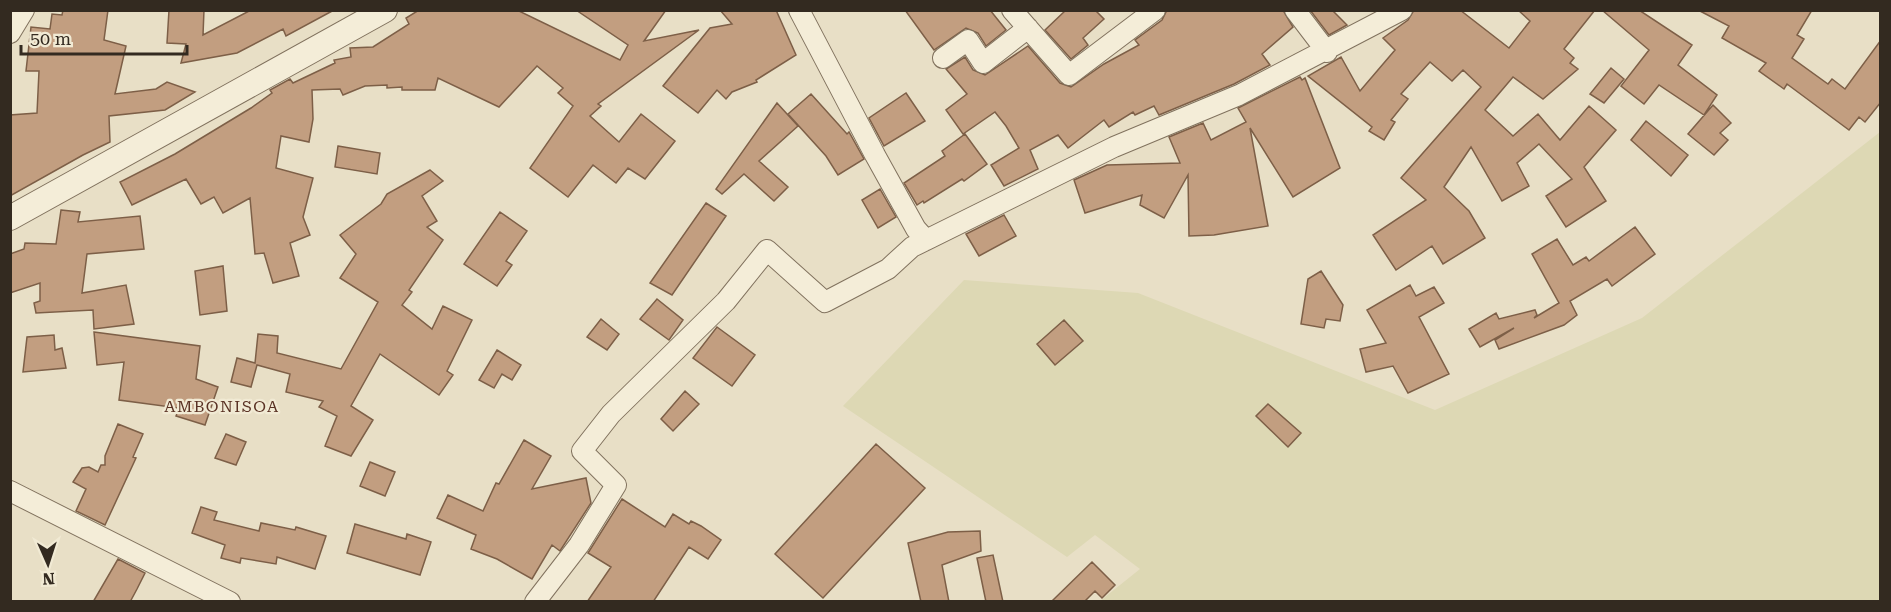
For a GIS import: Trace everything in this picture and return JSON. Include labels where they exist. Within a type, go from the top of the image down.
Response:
[{"type":"street","points":[[10,33],[24,10]]},
{"type":"street","points":[[10,218],[385,10]]},
{"type":"street","points":[[800,10],[875,155],[916,229],[926,240]]},
{"type":"street","points":[[1012,10],[1069,75],[1155,10]]},
{"type":"street","points":[[1295,10],[1327,52]]},
{"type":"street","points":[[535,602],[579,544],[616,485],[582,451],[611,414],[726,301],[767,250],[825,302],[888,269],[912,247],[1114,147],[1239,95],[1327,52],[1402,10]]},
{"type":"street","points":[[943,58],[968,40],[983,63],[1028,28]]},
{"type":"street","points":[[10,491],[230,602]]},
{"type":"shaded area","points":[[1880,132],[1880,601],[1100,601],[1140,569],[1095,535],[1067,557],[843,406],[964,280],[1138,293],[1435,410],[1642,318]]},
{"type":"building","points":[[63,10],[108,10],[104,40],[126,46],[115,94],[156,89],[167,82],[195,92],[165,110],[109,116],[110,142],[10,196],[10,115],[37,113],[39,71],[26,71],[31,27],[50,29],[52,14],[62,15]]},
{"type":"building","points":[[169,10],[204,10],[203,35],[251,10],[334,10],[286,36],[283,29],[237,53],[181,63],[186,44],[167,43]]},
{"type":"building","points":[[419,10],[517,10],[620,60],[628,45],[576,10],[666,10],[644,41],[699,30],[598,104],[601,106],[590,116],[619,142],[641,114],[675,141],[645,179],[628,168],[616,183],[593,165],[568,197],[530,168],[573,106],[558,93],[563,88],[537,66],[499,107],[438,78],[435,90],[402,90],[402,87],[387,88],[387,85],[365,86],[343,95],[340,89],[312,90],[313,119],[309,142],[281,136],[276,168],[313,178],[303,217],[310,235],[290,243],[299,276],[273,283],[264,253],[255,254],[250,198],[223,213],[214,197],[201,204],[186,179],[132,205],[120,182],[175,154],[251,108],[272,93],[270,90],[290,79],[293,83],[335,63],[334,60],[351,57],[350,48],[373,47],[409,24],[406,18]]},
{"type":"building","points":[[720,10],[776,10],[796,55],[756,80],[757,82],[732,92],[726,99],[717,90],[698,113],[663,86],[710,28],[732,24]]},
{"type":"building","points":[[905,10],[990,10],[1006,30],[986,46],[978,33],[966,28],[934,50]]},
{"type":"building","points":[[1066,10],[1095,10],[1104,19],[1083,38],[1088,45],[1071,59],[1045,30]]},
{"type":"building","points":[[1167,10],[1283,10],[1293,27],[1262,54],[1270,65],[1234,84],[1159,115],[1154,106],[1135,115],[1133,112],[1109,127],[1104,120],[1068,148],[1058,135],[1030,150],[1038,169],[1004,186],[991,165],[1019,148],[1006,126],[995,112],[963,134],[946,110],[967,94],[946,69],[965,57],[973,70],[985,75],[1028,46],[1060,83],[1071,87],[1104,64],[1139,45],[1135,40],[1162,20]]},
{"type":"building","points":[[1310,10],[1332,10],[1347,25],[1329,35]]},
{"type":"building","points":[[1414,10],[1460,10],[1509,48],[1530,21],[1518,10],[1595,10],[1564,49],[1574,58],[1570,63],[1578,69],[1543,99],[1513,77],[1485,110],[1513,136],[1538,114],[1560,140],[1589,106],[1616,130],[1584,167],[1606,201],[1566,227],[1546,196],[1572,179],[1539,144],[1517,163],[1529,186],[1502,201],[1471,147],[1444,187],[1469,211],[1485,238],[1443,264],[1432,246],[1396,270],[1373,235],[1426,200],[1401,178],[1481,87],[1463,70],[1452,81],[1430,62],[1401,94],[1408,99],[1391,120],[1395,122],[1384,140],[1369,131],[1372,127],[1308,76],[1341,57],[1360,91],[1395,50],[1383,38],[1408,20]]},
{"type":"building","points":[[1602,10],[1639,10],[1692,45],[1678,65],[1717,95],[1704,115],[1659,85],[1644,104],[1621,86],[1649,50]]},
{"type":"building","points":[[1698,10],[1812,10],[1797,35],[1804,39],[1792,58],[1828,84],[1832,79],[1845,89],[1881,40],[1881,102],[1865,122],[1859,117],[1849,130],[1787,84],[1784,89],[1759,71],[1766,63],[1722,38],[1729,26]]},
{"type":"building","points":[[1611,68],[1624,79],[1604,103],[1590,94]]},
{"type":"building","points":[[1300,77],[1302,80],[1305,78],[1340,168],[1293,197],[1250,128],[1268,226],[1214,235],[1189,236],[1188,175],[1164,218],[1140,205],[1142,195],[1085,213],[1074,180],[1107,165],[1180,163],[1169,137],[1203,123],[1211,140],[1246,122],[1238,108]]},
{"type":"building","points":[[906,93],[925,121],[884,146],[869,118]]},
{"type":"building","points":[[811,94],[847,134],[849,132],[864,159],[838,175],[826,156],[788,114]]},
{"type":"building","points":[[777,103],[798,126],[759,161],[788,187],[774,201],[744,174],[722,194],[716,189]]},
{"type":"building","points":[[1713,105],[1731,123],[1720,133],[1728,140],[1714,155],[1688,134]]},
{"type":"building","points":[[1646,121],[1688,155],[1671,176],[1631,140]]},
{"type":"building","points":[[965,134],[987,164],[964,181],[962,179],[917,205],[904,183],[945,156],[942,151]]},
{"type":"building","points":[[338,146],[380,153],[377,174],[335,167]]},
{"type":"building","points":[[430,170],[443,181],[422,196],[437,221],[427,227],[443,240],[409,290],[412,292],[402,305],[432,329],[443,306],[472,320],[447,371],[453,375],[439,395],[380,354],[351,406],[373,420],[351,456],[325,446],[337,416],[319,407],[323,401],[286,392],[290,374],[257,365],[251,387],[231,382],[237,358],[255,363],[258,334],[278,336],[277,353],[341,369],[378,302],[340,278],[356,254],[340,235],[381,204],[387,194]]},
{"type":"building","points":[[880,189],[896,217],[878,228],[862,200]]},
{"type":"building","points":[[706,203],[726,216],[672,295],[650,283]]},
{"type":"building","points":[[61,210],[80,212],[78,222],[140,216],[144,249],[87,254],[82,293],[126,285],[134,324],[94,329],[93,310],[36,313],[34,303],[40,301],[40,283],[10,293],[10,254],[24,249],[25,243],[56,244]]},
{"type":"building","points":[[500,212],[527,231],[506,261],[512,265],[497,286],[464,264]]},
{"type":"building","points":[[1004,215],[1016,236],[979,256],[966,234]]},
{"type":"building","points":[[1635,227],[1655,254],[1612,286],[1607,279],[1570,301],[1577,315],[1564,325],[1499,349],[1495,340],[1514,328],[1480,347],[1469,329],[1496,313],[1499,319],[1535,310],[1537,315],[1534,318],[1559,303],[1532,254],[1557,239],[1573,265],[1586,257],[1589,261]]},
{"type":"building","points":[[223,266],[227,311],[200,315],[195,271]]},
{"type":"building","points":[[1321,271],[1343,305],[1340,321],[1326,319],[1324,328],[1301,324],[1308,279]]},
{"type":"building","points":[[1410,285],[1416,296],[1434,287],[1444,303],[1419,317],[1449,374],[1408,393],[1393,366],[1366,372],[1360,349],[1386,343],[1367,310]]},
{"type":"building","points":[[657,299],[683,320],[669,340],[640,319]]},
{"type":"building","points":[[601,319],[619,334],[607,350],[587,337]]},
{"type":"building","points":[[1064,320],[1083,341],[1055,365],[1037,344]]},
{"type":"building","points":[[717,327],[755,355],[732,386],[693,358]]},
{"type":"building","points":[[94,332],[200,346],[196,379],[218,387],[205,425],[176,416],[179,408],[119,400],[124,362],[97,365]]},
{"type":"building","points":[[54,335],[55,350],[62,348],[66,368],[23,372],[27,337]]},
{"type":"building","points":[[497,350],[521,365],[512,380],[502,374],[494,388],[479,380]]},
{"type":"building","points":[[685,391],[699,404],[673,431],[661,419]]},
{"type":"building","points":[[1268,404],[1301,433],[1288,447],[1256,416]]},
{"type":"building","points":[[118,424],[143,434],[133,457],[136,458],[105,525],[76,511],[86,489],[73,482],[82,468],[89,467],[98,472],[101,465],[105,465],[105,456]]},
{"type":"building","points":[[226,434],[246,442],[236,465],[215,458]]},
{"type":"building","points":[[524,440],[551,456],[532,489],[586,478],[591,503],[560,551],[552,545],[532,579],[497,559],[471,549],[476,535],[437,518],[448,495],[483,511],[496,483],[499,484]]},
{"type":"building","points":[[876,444],[925,488],[823,598],[775,554]]},
{"type":"building","points":[[370,462],[395,472],[385,496],[360,486]]},
{"type":"building","points":[[622,499],[665,527],[673,514],[689,524],[691,521],[701,526],[721,540],[708,559],[689,547],[653,602],[587,602],[611,567],[588,553]]},
{"type":"building","points":[[201,507],[217,512],[214,520],[259,531],[261,523],[295,530],[296,527],[326,536],[315,569],[277,557],[276,564],[241,558],[240,563],[221,558],[225,545],[192,533]]},
{"type":"building","points":[[355,524],[406,539],[407,534],[431,542],[420,575],[347,553]]},
{"type":"building","points":[[980,531],[981,551],[942,565],[949,602],[921,602],[908,543],[948,532]]},
{"type":"building","points":[[993,555],[1003,602],[986,602],[977,558]]},
{"type":"building","points":[[118,559],[145,573],[130,602],[93,602]]},
{"type":"building","points":[[1092,562],[1115,585],[1102,598],[1095,591],[1084,602],[1051,602]]},
{"type":"district","name":"AMBONISOA","points":[[222,406]]}]
